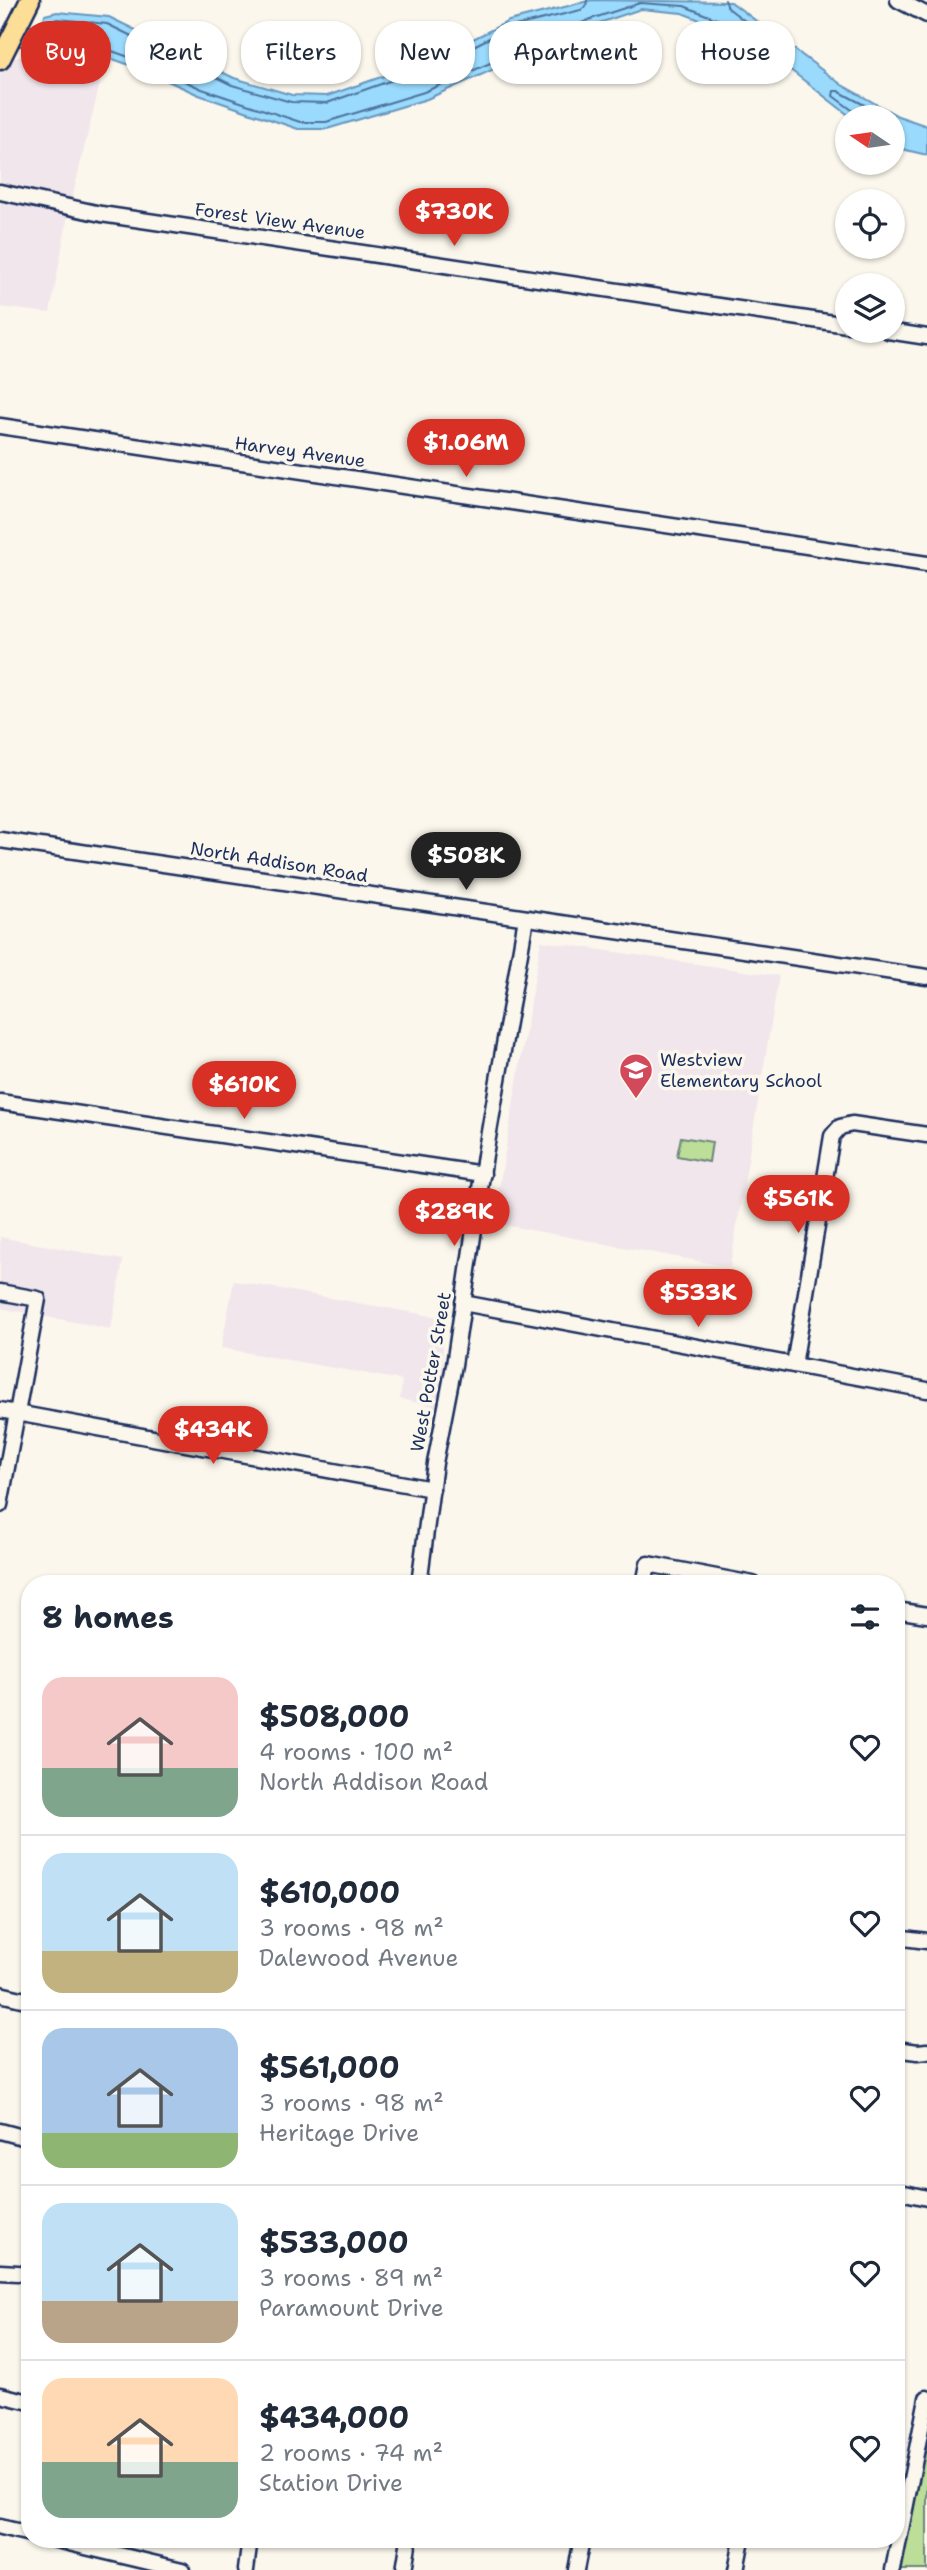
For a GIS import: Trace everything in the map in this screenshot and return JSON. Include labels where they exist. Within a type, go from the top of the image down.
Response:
[{"type":"main road","points":[[0,60],[29,3]]},
{"type":"street","points":[[898,0],[927,15]]},
{"type":"street","name":"Forest View Avenue","points":[[0,192],[101,214],[835,323]]},
{"type":"street","points":[[905,334],[927,337]]},
{"type":"street","name":"Harvey Avenue","points":[[0,426],[927,564]]},
{"type":"street","name":"North Addison Road","points":[[0,839],[927,978]]},
{"type":"street","name":"West Potter Street","points":[[420,1575],[526,918]]},
{"type":"street","points":[[0,1102],[483,1174]]},
{"type":"street","points":[[794,1365],[832,1136],[840,1127],[852,1124],[927,1135]]},
{"type":"street","points":[[0,1292],[38,1299],[0,1505]]},
{"type":"street","points":[[463,1303],[927,1390]]},
{"type":"street","points":[[0,1410],[432,1489]]},
{"type":"street","points":[[646,1575],[648,1564],[706,1575]]},
{"type":"street","points":[[905,1611],[927,1615]]},
{"type":"street","points":[[905,1938],[927,1941]]},
{"type":"street","points":[[0,1994],[21,1999]]},
{"type":"street","points":[[905,2050],[927,2051]]},
{"type":"street","points":[[0,2131],[21,2137]]},
{"type":"street","points":[[905,2193],[927,2198]]},
{"type":"street","points":[[0,2272],[18,2273]]},
{"type":"street","points":[[0,2395],[21,2400]]},
{"type":"street","points":[[905,2509],[927,2398]]},
{"type":"street","points":[[0,2527],[21,2532]]},
{"type":"street","points":[[109,2548],[182,2570]]},
{"type":"street","points":[[246,2570],[249,2548]]},
{"type":"street","points":[[404,2570],[408,2548]]},
{"type":"street","points":[[576,2570],[580,2548]]},
{"type":"street","points":[[736,2570],[740,2548]]},
{"type":"street","points":[[893,2570],[897,2548]]},
{"type":"shaded area","points":[[21,48],[21,84],[100,84],[68,215],[50,313],[0,307],[0,76],[12,49]]},
{"type":"shaded area","name":"Westview Elementary School","points":[[541,941],[779,976],[730,1267],[493,1223]]},
{"type":"shaded area","points":[[0,1237],[123,1260],[111,1329],[0,1308]]},
{"type":"shaded area","points":[[234,1281],[443,1318],[443,1408],[400,1399],[402,1380],[221,1348]]},
{"type":"green space","points":[[681,1137],[712,1142],[709,1162],[677,1156]]},
{"type":"green space","points":[[927,2440],[927,2570],[901,2570]]},
{"type":"water","points":[[592,0],[731,2],[756,21],[703,21],[682,13],[641,9],[605,21],[509,21]]},
{"type":"water","points":[[57,12],[109,17],[125,25],[125,63],[111,58],[111,21],[21,21],[21,53],[18,53],[0,26]]},
{"type":"water","points":[[489,31],[489,71],[475,78],[475,38]]},
{"type":"water","points":[[795,50],[842,85],[878,105],[836,105],[795,74]]},
{"type":"water","points":[[227,75],[241,80],[241,84],[254,84],[292,95],[327,96],[375,79],[375,84],[461,84],[427,99],[327,129],[298,129],[174,84],[227,84]]},
{"type":"water","points":[[905,118],[927,126],[927,155],[906,150]]},
{"type":"pier","points":[[46,11],[41,21],[21,21],[21,56],[0,62],[0,23]]},
{"type":"place","name":"Westview Elementary School","points":[[636,1100]]}]
